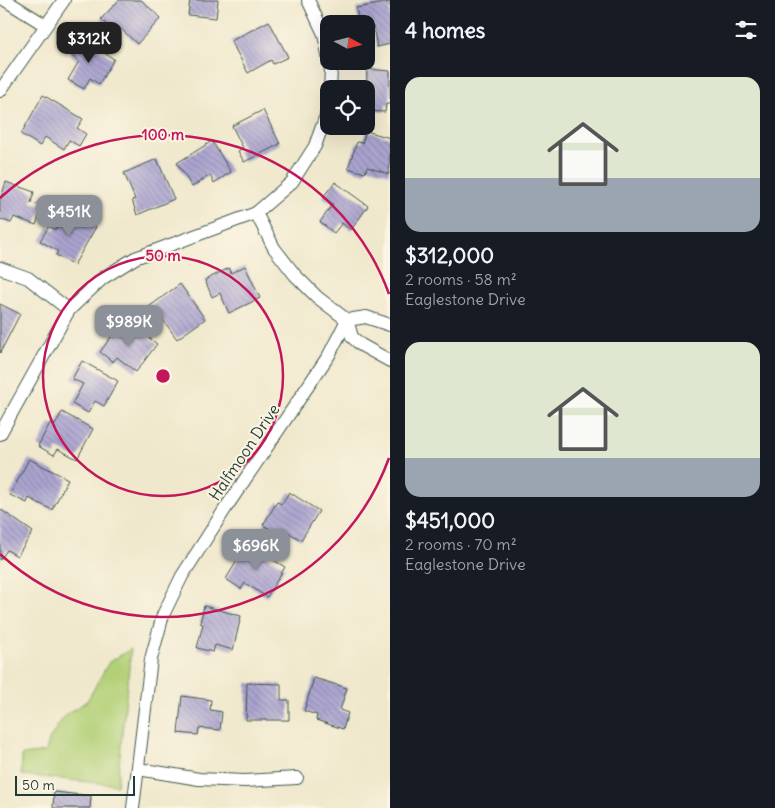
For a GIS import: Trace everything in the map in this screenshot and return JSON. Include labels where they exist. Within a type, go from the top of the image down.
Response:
[{"type":"street","points":[[5,0],[45,26]]},
{"type":"street","points":[[0,91],[64,0]]},
{"type":"street","points":[[308,0],[320,26]]},
{"type":"street","points":[[0,434],[69,310],[103,278],[135,258],[256,213],[292,182],[315,146],[320,132]]},
{"type":"street","points":[[256,213],[274,248],[295,275],[318,297],[347,320],[352,337],[361,345],[390,361]]},
{"type":"street","points":[[0,268],[28,278],[69,310]]},
{"type":"street","points":[[347,320],[366,317],[390,325]]},
{"type":"street","name":"Halfmoon Drive","points":[[133,808],[151,659],[163,615],[182,576],[226,506],[329,355],[347,320]]},
{"type":"street","points":[[138,769],[199,779],[244,781],[297,778]]},
{"type":"green space","points":[[131,649],[117,785],[21,775],[22,755],[46,752],[49,740],[64,716],[87,701],[109,662]]},
{"type":"building","points":[[119,0],[141,0],[161,18],[137,44],[119,27],[114,32],[101,19]]},
{"type":"building","points":[[190,0],[218,0],[216,18],[188,15]]},
{"type":"building","points":[[390,2],[390,44],[377,47],[375,15],[357,15],[356,8]]},
{"type":"building","points":[[269,21],[288,57],[273,64],[271,60],[248,73],[231,41]]},
{"type":"building","points":[[80,38],[114,59],[99,84],[90,78],[84,89],[68,80],[79,61],[70,55]]},
{"type":"building","points":[[367,70],[390,71],[390,104],[386,104],[385,112],[375,111],[375,80],[367,80]]},
{"type":"building","points":[[43,95],[83,119],[77,128],[86,134],[79,146],[69,140],[64,149],[45,137],[40,146],[21,134]]},
{"type":"building","points":[[263,110],[280,144],[244,162],[238,151],[243,148],[232,126]]},
{"type":"building","points":[[375,134],[390,138],[389,174],[367,167],[365,173],[348,168],[357,142],[362,143],[365,135]]},
{"type":"building","points":[[212,141],[231,172],[214,183],[210,175],[192,187],[177,163]]},
{"type":"building","points":[[157,159],[174,199],[137,215],[132,200],[135,199],[124,173]]},
{"type":"building","points":[[6,182],[34,192],[31,203],[43,205],[36,225],[14,217],[11,223],[0,219],[0,200]]},
{"type":"building","points":[[335,182],[368,206],[351,230],[342,223],[334,233],[320,222],[333,204],[323,197]]},
{"type":"building","points":[[67,210],[96,227],[74,265],[56,255],[58,251],[40,241],[49,226],[55,230]]},
{"type":"building","points":[[245,266],[260,298],[229,313],[220,293],[212,297],[205,280],[229,268],[231,273]]},
{"type":"building","points":[[180,284],[205,319],[177,339],[163,320],[157,324],[146,309]]},
{"type":"building","points":[[0,304],[20,314],[0,353]]},
{"type":"building","points":[[130,323],[157,344],[136,372],[117,357],[113,362],[100,352],[116,330],[121,334]]},
{"type":"building","points":[[82,361],[118,381],[104,406],[95,401],[88,413],[72,404],[83,384],[72,379]]},
{"type":"building","points":[[62,412],[93,429],[77,459],[58,449],[54,455],[38,446],[50,423],[55,425]]},
{"type":"building","points":[[29,459],[68,479],[52,510],[29,498],[27,503],[10,495]]},
{"type":"building","points":[[289,492],[319,511],[301,540],[281,528],[278,534],[263,525],[277,502],[282,504]]},
{"type":"building","points":[[0,509],[33,532],[17,556],[7,550],[0,560]]},
{"type":"building","points":[[247,544],[285,567],[267,597],[245,583],[241,589],[226,579]]},
{"type":"building","points":[[204,606],[241,616],[233,650],[215,645],[213,652],[197,648],[203,624],[200,623]]},
{"type":"building","points":[[314,678],[347,688],[340,710],[348,713],[343,729],[316,720],[317,715],[304,711]]},
{"type":"building","points":[[247,683],[281,684],[281,700],[289,700],[289,720],[246,720]]},
{"type":"building","points":[[182,696],[211,700],[210,710],[222,712],[220,730],[199,728],[198,735],[178,733]]},
{"type":"building","points":[[54,792],[91,796],[90,808],[53,808]]}]
